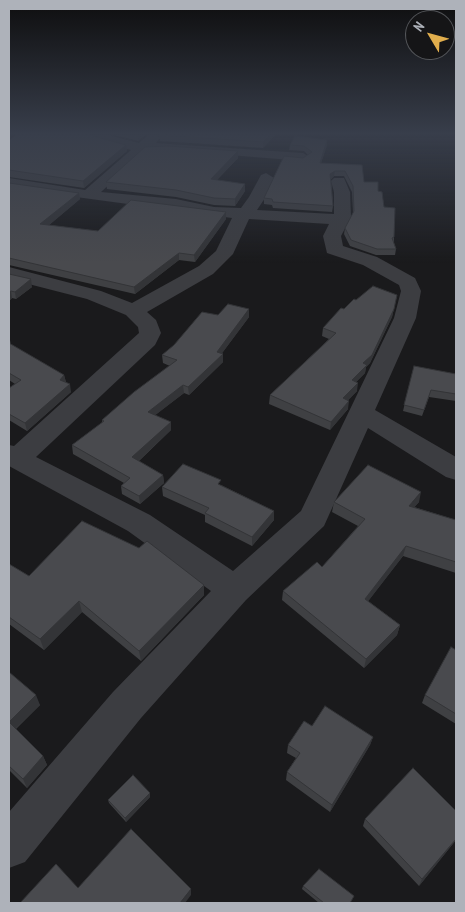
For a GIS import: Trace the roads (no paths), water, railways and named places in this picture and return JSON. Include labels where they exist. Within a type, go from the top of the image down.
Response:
[{"type":"street","points":[[88,195],[108,178]]},
{"type":"street","points":[[245,214],[264,178]]},
{"type":"street","points":[[133,311],[206,270],[224,254],[239,222],[266,178]]},
{"type":"street","points":[[9,846],[127,705],[234,590],[313,518],[405,318],[411,291],[408,282],[370,262],[334,249],[332,236],[340,220],[342,192],[339,181]]},
{"type":"street","points":[[9,183],[88,195],[176,204],[224,212],[340,220]]},
{"type":"street","points":[[9,273],[94,295],[133,311],[148,326],[150,333],[147,340],[13,457],[139,523],[184,552],[234,590]]},
{"type":"street","points":[[362,413],[456,470]]}]
